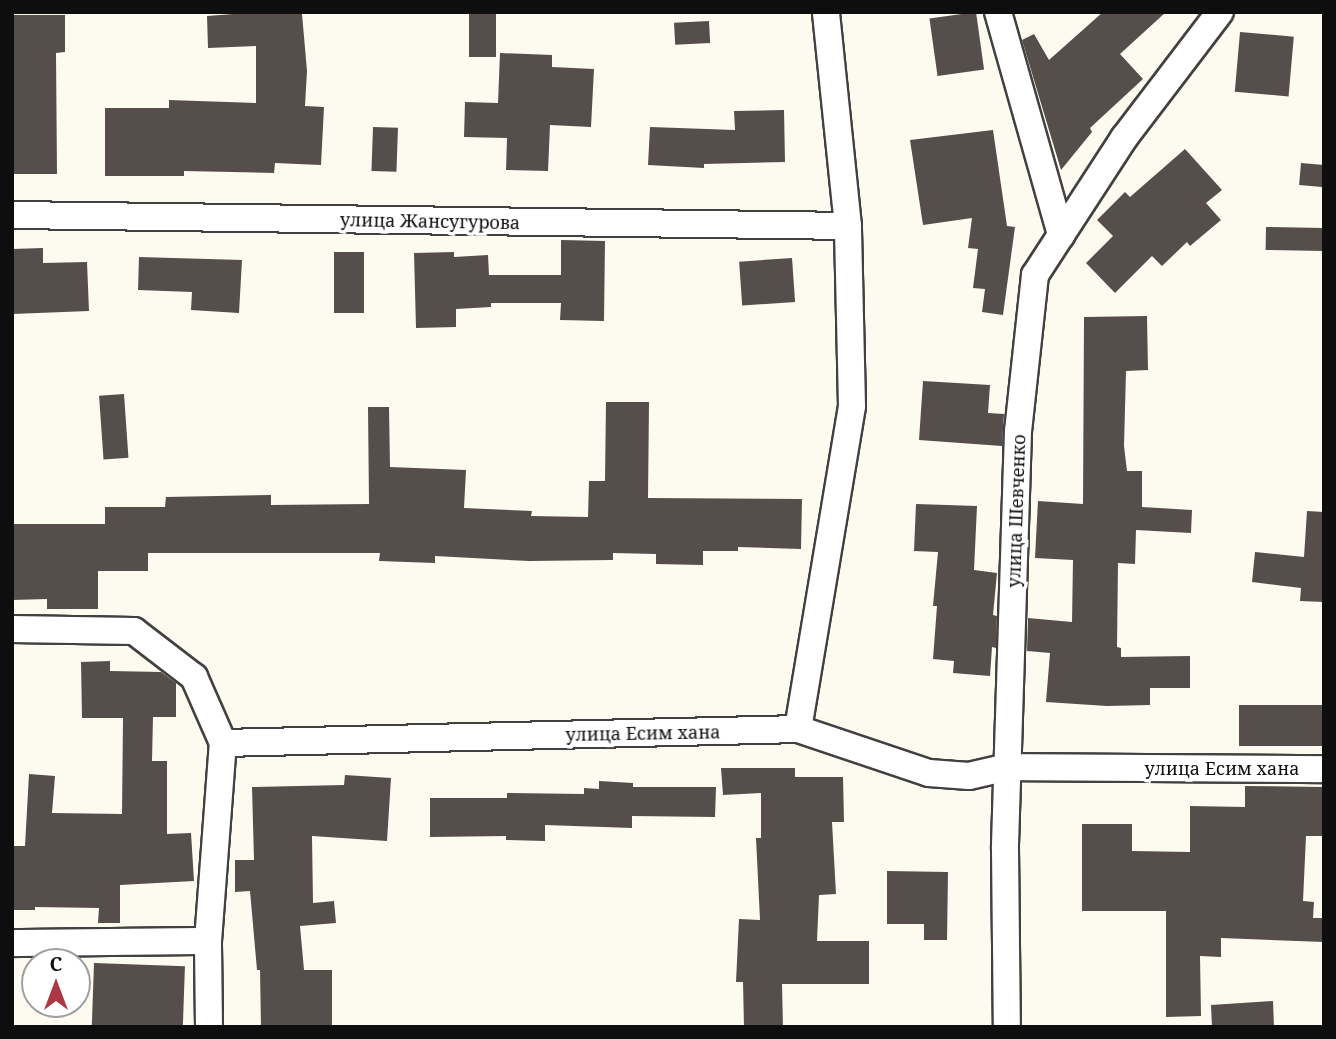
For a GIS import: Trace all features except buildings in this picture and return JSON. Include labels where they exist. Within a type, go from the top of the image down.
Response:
[{"type":"street","points":[[798,729],[852,406],[848,226],[826,12]]},
{"type":"street","points":[[999,12],[1061,235]]},
{"type":"street","name":"улица Шевченко","points":[[1007,1027],[1007,767],[1018,431],[1035,275],[1124,138],[1220,12]]},
{"type":"street","name":"улица Жансугурова","points":[[12,215],[848,226]]},
{"type":"street","points":[[12,629],[134,631],[194,677],[223,743],[208,941],[209,1027]]},
{"type":"street","name":"улица Есим хана","points":[[223,743],[798,729],[929,773],[969,776],[1007,767],[1324,769]]},
{"type":"street","points":[[12,943],[208,941]]}]
